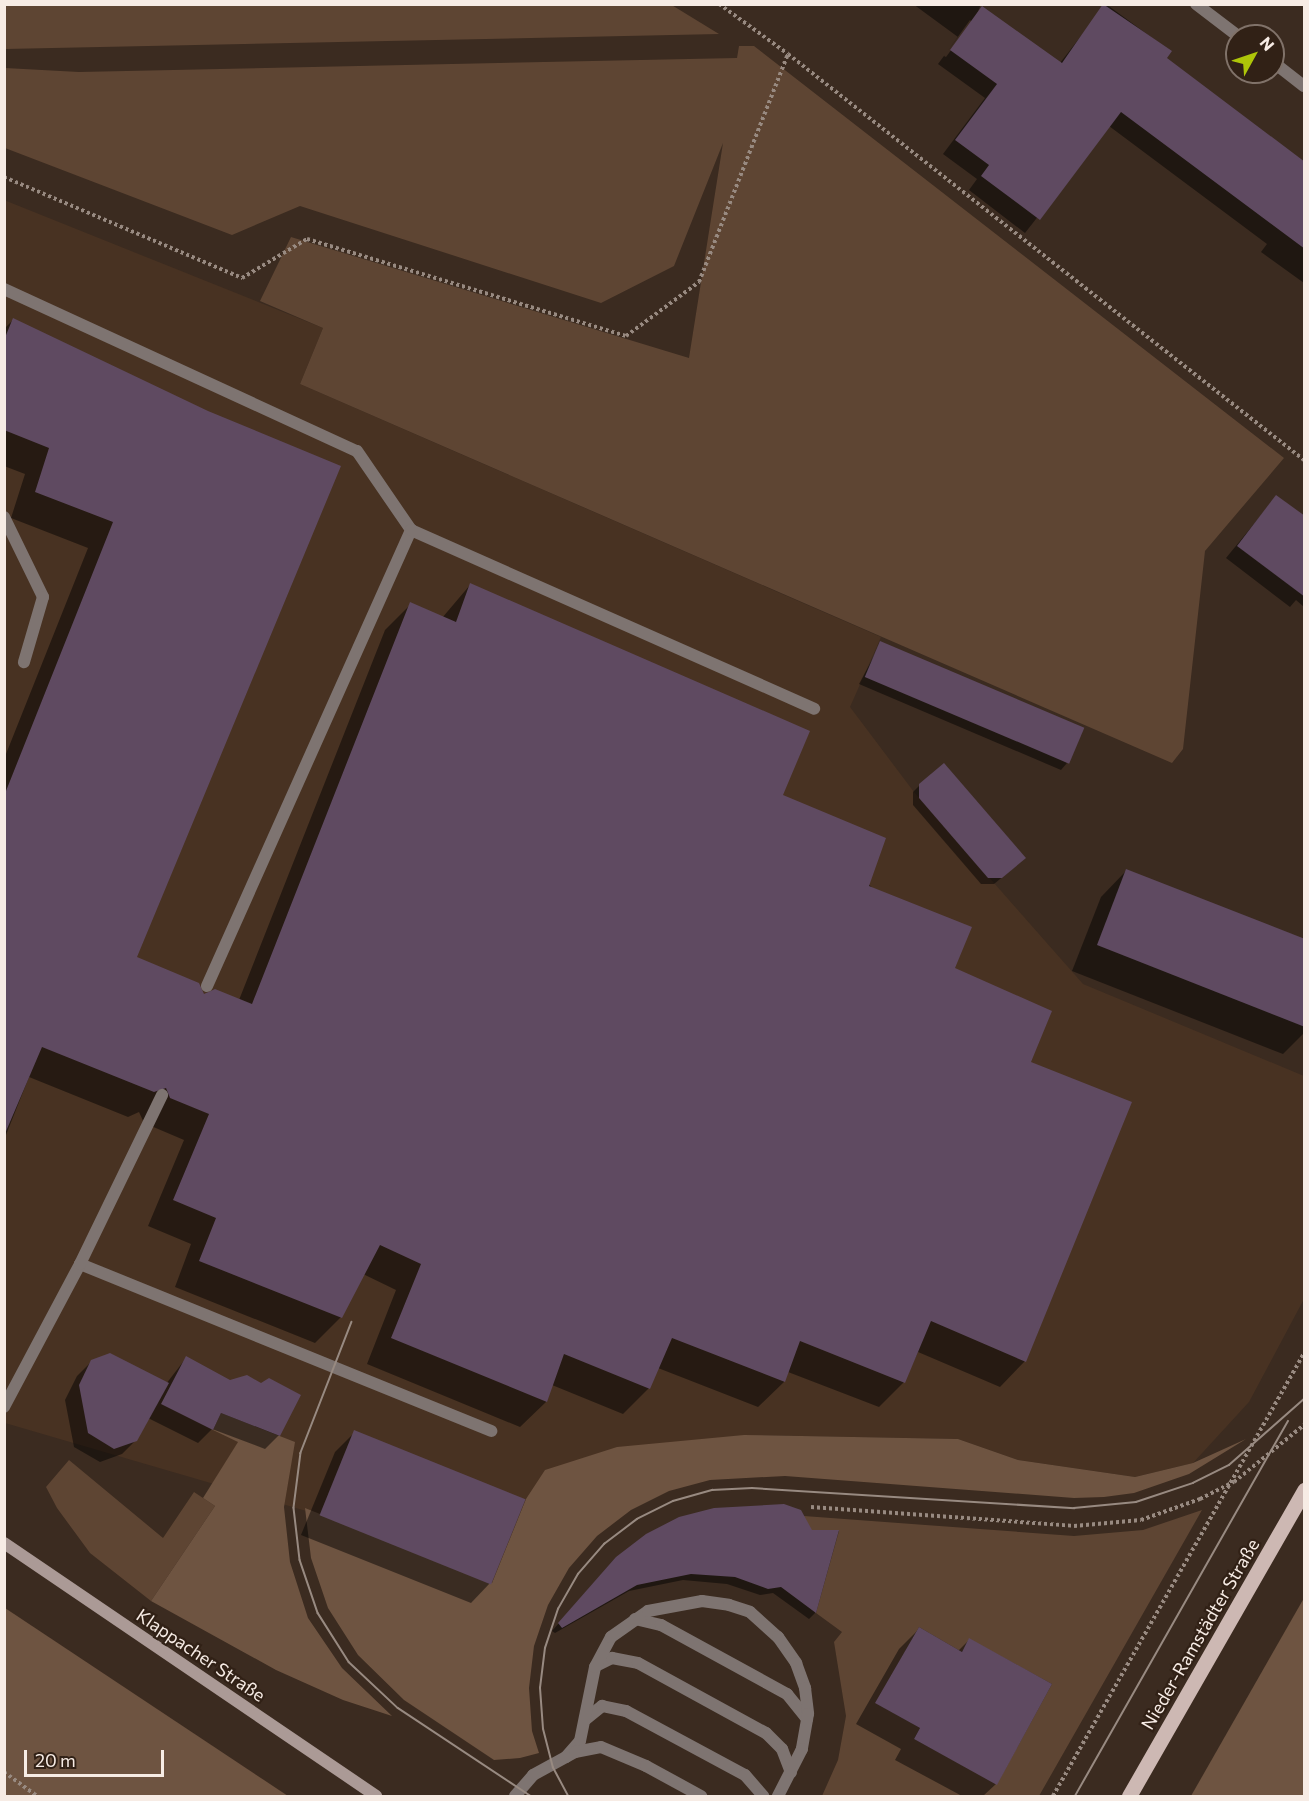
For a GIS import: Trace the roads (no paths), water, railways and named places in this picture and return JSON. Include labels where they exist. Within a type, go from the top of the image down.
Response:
[{"type":"main road","name":"Nieder-Ramstädter Straße","points":[[1129,1797],[1305,1490]]},
{"type":"main road","name":"Klappacher Straße","points":[[4,1543],[376,1797]]},
{"type":"street","points":[[1196,4],[1225,26]]},
{"type":"street","points":[[1285,71],[1305,86]]},
{"type":"street","points":[[4,289],[357,451],[411,530],[814,709]]},
{"type":"street","points":[[4,517],[43,597],[24,662]]},
{"type":"street","points":[[207,986],[411,530]]},
{"type":"street","points":[[4,1407],[80,1264],[162,1095]]},
{"type":"street","points":[[80,1264],[491,1431]]},
{"type":"street","points":[[566,1757],[580,1741],[595,1667],[611,1637],[648,1611],[702,1601],[750,1612],[778,1637],[796,1663],[805,1688],[807,1719],[802,1749],[778,1797]]},
{"type":"street","points":[[634,1619],[661,1625],[787,1694],[807,1719]]},
{"type":"street","points":[[595,1667],[612,1658],[638,1663],[766,1733],[782,1749],[791,1772]]},
{"type":"street","points":[[586,1719],[602,1706],[626,1711],[745,1775],[763,1797]]},
{"type":"street","points":[[515,1797],[525,1780],[566,1757],[585,1749],[601,1748],[645,1766],[701,1797]]},
{"type":"tram line","points":[[352,1322],[301,1453],[294,1508],[300,1560],[318,1613],[349,1662],[398,1708],[531,1796]]},
{"type":"tram line","points":[[568,1796],[553,1768],[543,1729],[540,1688],[545,1648],[558,1609],[578,1574],[604,1544],[637,1519],[673,1501],[712,1490],[752,1488],[1074,1508],[1136,1502],[1193,1483],[1229,1465],[1304,1399]]},
{"type":"tram line","points":[[1075,1796],[1288,1421]]}]
